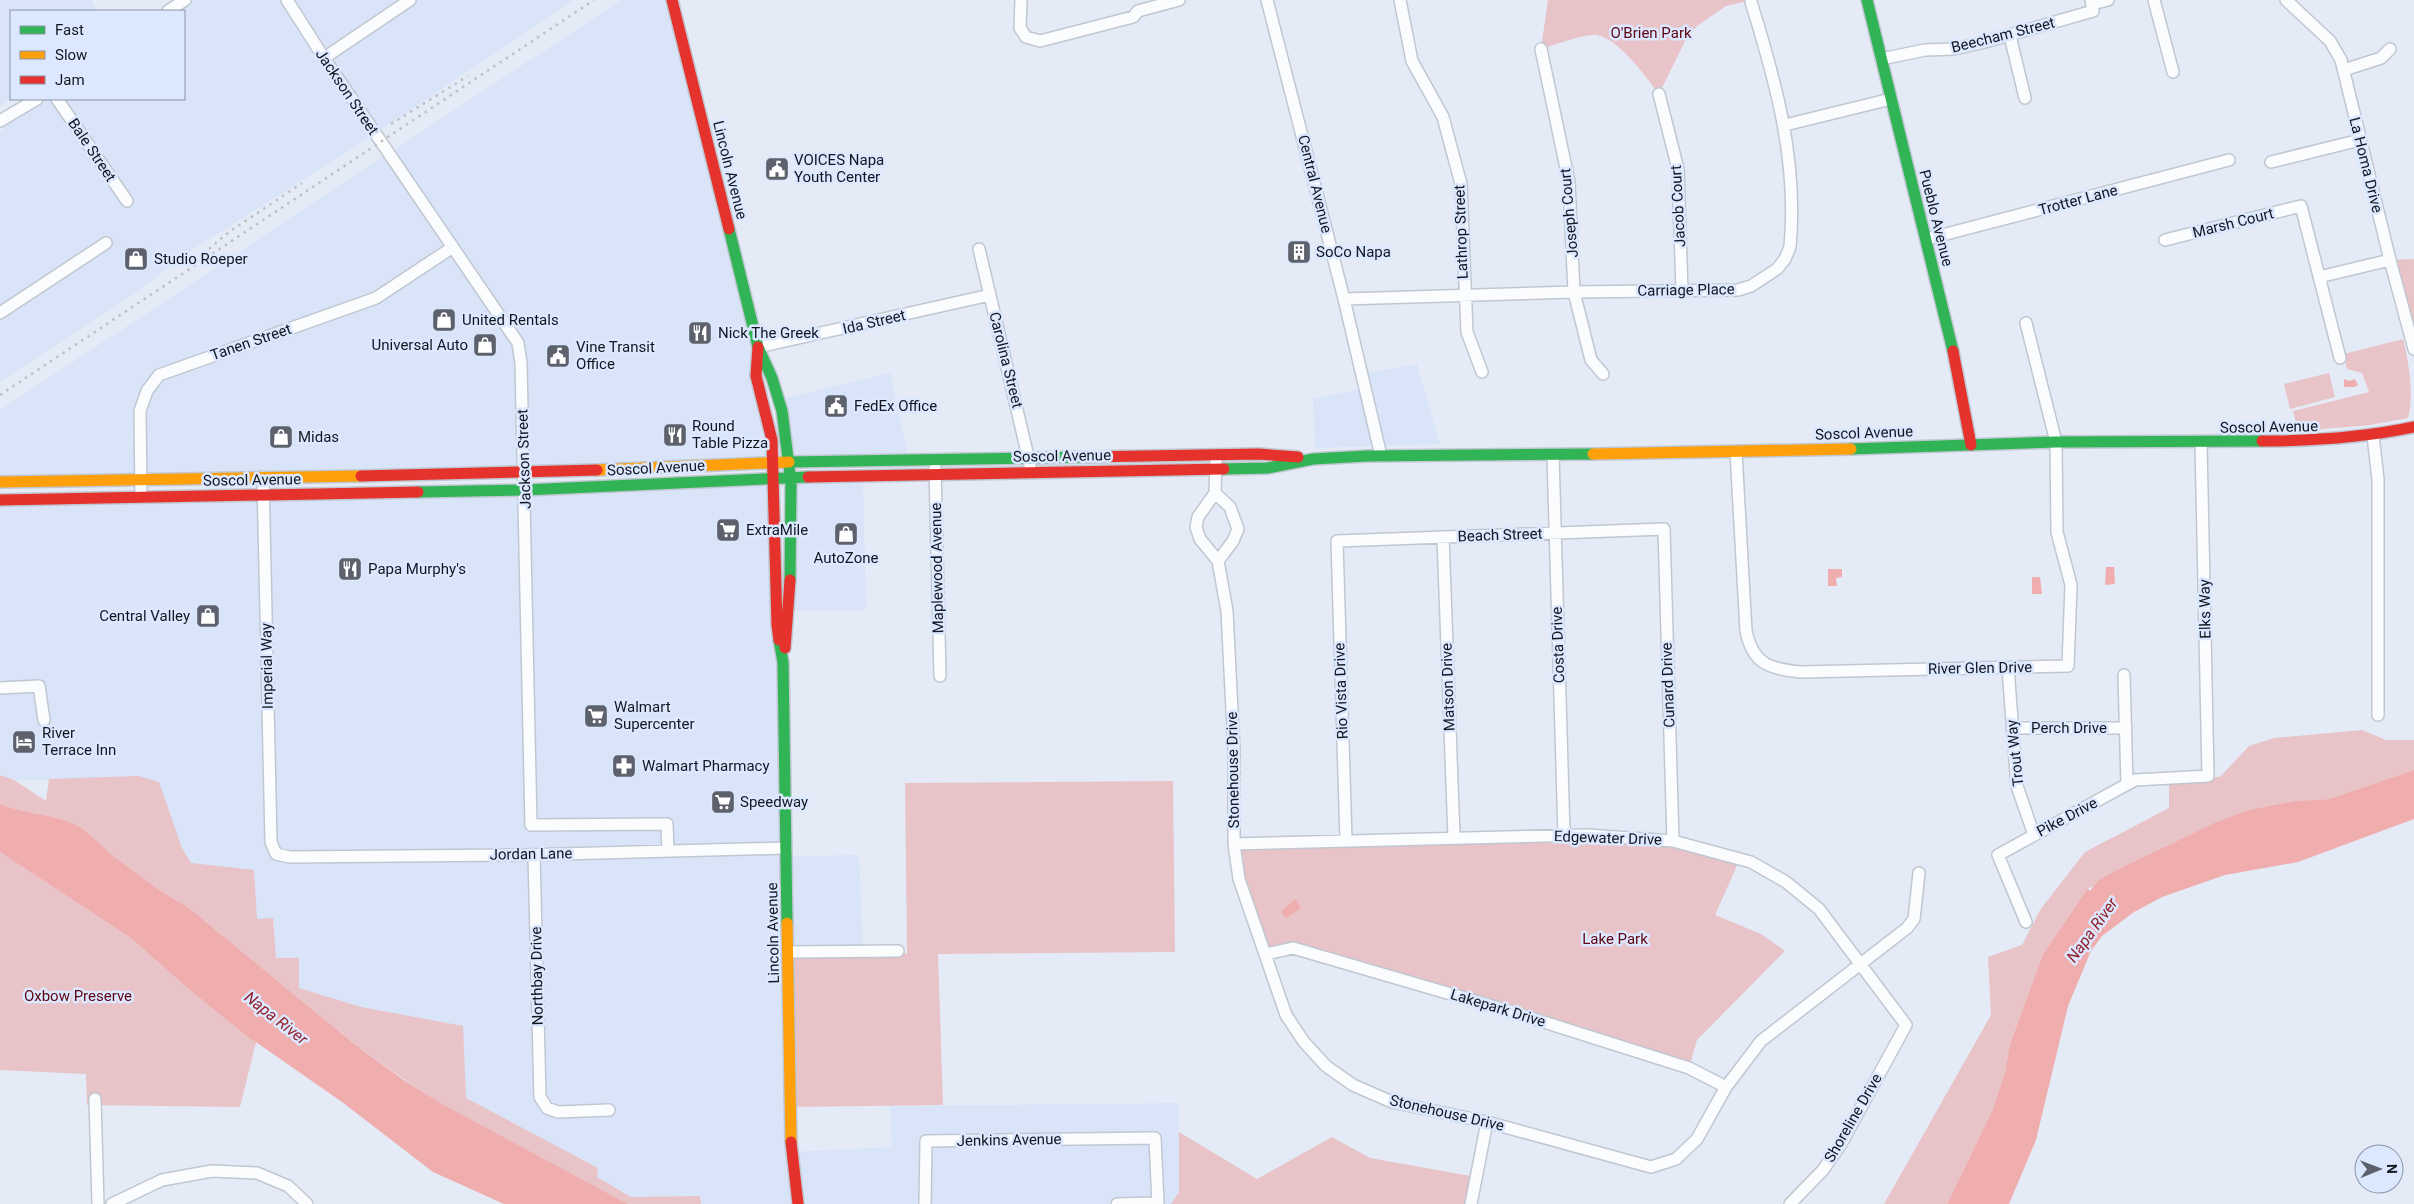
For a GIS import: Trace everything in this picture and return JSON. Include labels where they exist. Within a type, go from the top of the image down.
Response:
[{"type":"main road","name":"Lincoln Avenue","points":[[672,0],[758,347],[771,370],[790,450],[788,624],[783,662]]},
{"type":"main road","name":"Pueblo Avenue","points":[[1867,0],[1950,337],[1971,445]]},
{"type":"main road","name":"Lincoln Avenue","points":[[758,347],[756,376],[769,427],[772,462],[777,625],[783,662],[791,1144],[798,1204]]},
{"type":"main road","name":"Soscol Avenue","points":[[0,500],[525,490],[773,477],[1268,468],[1313,459],[1380,456],[1736,452],[2056,442],[2201,443],[2327,441],[2373,436],[2414,427]]},
{"type":"main road","name":"Soscol Avenue","points":[[0,482],[525,472],[772,462],[934,459],[1268,454],[1313,459]]},
{"type":"street","points":[[170,10],[185,0]]},
{"type":"street","name":"Jackson Street","points":[[287,0],[324,58],[518,343],[525,472],[531,825],[667,824],[668,851]]},
{"type":"street","points":[[324,58],[410,0]]},
{"type":"street","points":[[1021,0],[1020,28],[1026,37],[1040,41],[1133,17],[1137,6],[1179,0]]},
{"type":"street","name":"Central Avenue","points":[[1267,0],[1344,299],[1380,456]]},
{"type":"street","name":"Lathrop Street","points":[[1400,0],[1412,61],[1443,116],[1461,184],[1467,332],[1482,372]]},
{"type":"street","name":"Beecham Street","points":[[1882,59],[1925,50],[1954,49],[2010,36],[2108,0]]},
{"type":"street","points":[[2154,0],[2173,72]]},
{"type":"street","name":"La Homa Drive","points":[[2286,0],[2330,41],[2338,52],[2414,349]]},
{"type":"street","name":"Carriage Place","points":[[1344,299],[1574,292],[1738,290],[1764,279],[1786,259],[1791,233],[1789,151],[1773,71],[1751,2]]},
{"type":"street","points":[[2010,36],[2025,98]]},
{"type":"street","name":"Joseph Court","points":[[1541,49],[1569,182],[1574,292],[1591,360],[1603,374]]},
{"type":"street","points":[[2344,70],[2381,58],[2390,49]]},
{"type":"street","name":"Jacob Court","points":[[1659,94],[1678,168],[1682,291]]},
{"type":"street","points":[[1785,125],[1891,99]]},
{"type":"street","points":[[0,121],[34,100]]},
{"type":"street","name":"Bale Street","points":[[58,100],[127,201]]},
{"type":"street","points":[[2271,162],[2360,140]]},
{"type":"street","name":"Trotter Lane","points":[[1927,239],[2228,160]]},
{"type":"street","name":"Marsh Court","points":[[2165,240],[2301,206],[2319,277]]},
{"type":"street","points":[[0,314],[106,243]]},
{"type":"street","name":"Tanen Street","points":[[141,497],[142,402],[146,391],[159,375],[376,298],[453,248]]},
{"type":"street","name":"Carolina Street","points":[[979,250],[1030,458],[1030,472]]},
{"type":"street","points":[[2340,358],[2319,277],[2390,260]]},
{"type":"street","name":"Ida Street","points":[[758,347],[990,295]]},
{"type":"street","name":"River Glen Drive","points":[[1736,452],[1746,631],[1749,646],[1760,662],[1779,670],[1801,672],[2068,666],[2071,585],[2057,532],[2056,442],[2026,322]]},
{"type":"street","points":[[2373,436],[2378,479],[2378,715]]},
{"type":"street","name":"Elks Way","points":[[2201,443],[2208,776]]},
{"type":"street","points":[[1216,455],[1215,493],[1230,507],[1238,529],[1234,541],[1218,562]]},
{"type":"street","name":"Costa Drive","points":[[1553,455],[1564,835]]},
{"type":"street","name":"Maplewood Avenue","points":[[934,459],[940,676]]},
{"type":"street","name":"Imperial Way","points":[[263,477],[271,842],[276,854]]},
{"type":"street","name":"Stonehouse Drive","points":[[1215,493],[1198,517],[1196,527],[1200,540],[1218,562],[1227,611],[1234,750],[1234,844],[1239,879],[1266,954],[1273,982],[1286,1015],[1304,1042],[1326,1066],[1353,1085],[1392,1102],[1487,1122],[1651,1167],[1676,1159],[1697,1139],[1726,1086],[1761,1041],[1907,928],[1914,919],[1919,873]]},
{"type":"street","name":"Beach Street","points":[[1336,541],[1664,529]]},
{"type":"street","name":"Cunard Drive","points":[[1664,529],[1673,841]]},
{"type":"street","name":"Matson Drive","points":[[1443,537],[1454,837]]},
{"type":"street","name":"Rio Vista Drive","points":[[1336,541],[1346,841]]},
{"type":"street","name":"Trout Way","points":[[2008,668],[2017,786],[2034,835]]},
{"type":"street","points":[[2124,675],[2127,784]]},
{"type":"street","points":[[0,688],[39,686],[44,720]]},
{"type":"street","name":"Perch Drive","points":[[2012,728],[2126,728]]},
{"type":"street","name":"Pike Drive","points":[[2026,922],[1998,856],[2127,784],[2143,778],[2208,776]]},
{"type":"street","name":"Edgewater Drive","points":[[1234,844],[1564,835],[1673,841],[1751,862],[1786,882],[1819,909],[1906,1025]]},
{"type":"street","name":"Jordan Lane","points":[[276,854],[290,857],[534,855],[786,848]]},
{"type":"street","name":"Northbay Drive","points":[[534,855],[540,1097],[547,1108],[558,1112],[609,1110]]},
{"type":"street","name":"Lakepark Drive","points":[[1266,954],[1293,948],[1509,1011],[1689,1068],[1726,1086]]},
{"type":"street","points":[[789,952],[898,951]]},
{"type":"street","name":"Shoreline Drive","points":[[1790,1204],[1823,1170],[1840,1144],[1906,1025]]},
{"type":"street","points":[[94,1099],[98,1204]]},
{"type":"street","points":[[1471,1204],[1487,1122]]},
{"type":"street","name":"Jenkins Avenue","points":[[925,1204],[926,1141],[1155,1138],[1158,1203]]},
{"type":"street","points":[[112,1204],[162,1180],[212,1171],[257,1173],[288,1186],[307,1204]]},
{"type":"street","points":[[1117,1204],[1158,1203]]},
{"type":"shaded area","points":[[0,0],[91,0],[97,10],[10,10],[10,100],[14,100],[0,106]]},
{"type":"shaded area","points":[[185,0],[573,0],[375,134],[189,252],[142,288],[0,382],[0,131],[38,100],[185,100],[185,10],[170,10]]},
{"type":"shaded area","points":[[621,0],[672,0],[746,299],[772,462],[0,482],[0,410]]},
{"type":"shaded area","points":[[1417,364],[1440,444],[1315,448],[1313,399],[1364,388],[1362,374]]},
{"type":"shaded area","points":[[890,373],[909,460],[790,462],[778,400]]},
{"type":"shaded area","points":[[863,476],[866,610],[789,610],[791,477]]},
{"type":"shaded area","points":[[773,477],[787,856],[859,855],[863,952],[789,952],[791,1152],[892,1147],[890,1106],[1179,1103],[1179,1192],[1171,1204],[701,1204],[700,1196],[631,1197],[597,1177],[598,1168],[465,1098],[361,1007],[299,988],[276,958],[273,918],[257,920],[199,866],[191,863],[182,848],[69,780],[14,780],[0,775],[0,500]]},
{"type":"green space","name":"O'Brien Park","points":[[1548,0],[1752,0],[1726,6],[1697,26],[1685,41],[1659,94],[1623,51],[1605,38],[1597,35],[1585,36],[1541,49]]},
{"type":"green space","points":[[2414,259],[2414,352],[2390,260]]},
{"type":"green space","points":[[2403,339],[2410,380],[2411,400],[2408,418],[2370,425],[2298,431],[2293,411],[2369,392],[2362,373],[2347,369],[2344,354]]},
{"type":"green space","points":[[2329,373],[2335,397],[2290,409],[2284,384]]},
{"type":"green space","points":[[2362,730],[2386,740],[2414,740],[2414,770],[2329,799],[2295,801],[2248,810],[2216,822],[2131,863],[2116,882],[2088,888],[2043,954],[2010,1044],[2005,1072],[1993,1109],[1947,1204],[1884,1204],[1991,1015],[1988,957],[2022,945],[2040,910],[2085,852],[2169,808],[2169,777],[2220,777],[2249,746],[2274,738]]},
{"type":"green space","points":[[0,775],[14,780],[46,801],[49,779],[138,776],[159,782],[182,848],[191,863],[254,870],[257,919],[273,918],[276,958],[299,958],[299,988],[361,1007],[463,1026],[466,1098],[598,1168],[597,1177],[631,1197],[700,1196],[701,1204],[628,1204],[430,1098],[353,1043],[189,908],[133,871],[80,827],[65,820],[18,810],[0,804]]},
{"type":"green space","points":[[1173,781],[1175,952],[938,954],[943,1105],[790,1107],[789,952],[898,951],[907,954],[905,783]]},
{"type":"green space","name":"Lake Park","points":[[1454,837],[1673,841],[1740,859],[1715,915],[1761,934],[1785,951],[1697,1040],[1689,1068],[1293,948],[1266,954],[1234,844]]},
{"type":"green space","name":"Oxbow Preserve","points":[[0,852],[132,939],[184,985],[256,1042],[240,1107],[87,1105],[86,1074],[0,1070]]},
{"type":"green space","points":[[1179,1132],[1257,1179],[1332,1137],[1370,1158],[1476,1177],[1471,1204],[1171,1204],[1179,1192]]},
{"type":"water","points":[[2344,379],[2349,381],[2355,379],[2358,385],[2344,387]]},
{"type":"water","points":[[2106,567],[2114,567],[2115,584],[2105,585]]},
{"type":"water","points":[[1828,569],[1842,569],[1842,577],[1836,578],[1837,586],[1828,586]]},
{"type":"water","points":[[2032,577],[2040,577],[2042,594],[2032,594]]},
{"type":"water","name":"Napa River","points":[[2414,770],[2414,819],[2298,862],[2225,875],[2162,897],[2134,912],[2102,936],[2091,951],[2068,1006],[2036,1140],[2009,1204],[1947,1204],[1993,1109],[2005,1072],[2010,1044],[2043,954],[2088,888],[2090,891],[2099,880],[2131,863],[2216,822],[2248,810],[2295,801],[2329,799]]},
{"type":"water","name":"Napa River","points":[[0,804],[18,810],[65,820],[80,827],[133,871],[189,908],[353,1043],[405,1081],[440,1103],[628,1204],[504,1204],[433,1172],[342,1102],[247,1036],[184,985],[132,939],[0,852]]},
{"type":"water","points":[[1295,899],[1301,908],[1286,918],[1281,912]]},
{"type":"railway","points":[[0,395],[594,0]]},
{"type":"railway","points":[[391,124],[468,76]]},
{"type":"railway","points":[[209,249],[229,232],[302,183]]},
{"type":"traffic: fast","points":[[1867,0],[1953,351]]},
{"type":"traffic: fast","points":[[729,229],[758,347],[772,378],[782,411],[791,482],[790,580]]},
{"type":"traffic: fast","points":[[1851,449],[2056,442],[2262,441]]},
{"type":"traffic: fast","points":[[1224,469],[1268,468],[1313,459],[1367,456],[1593,454]]},
{"type":"traffic: fast","points":[[789,462],[1087,457]]},
{"type":"traffic: fast","points":[[418,492],[525,490],[808,477]]},
{"type":"traffic: fast","points":[[779,640],[783,662],[787,923]]},
{"type":"traffic: slow","points":[[1593,454],[1851,449]]},
{"type":"traffic: slow","points":[[597,470],[789,462]]},
{"type":"traffic: slow","points":[[0,482],[361,476]]},
{"type":"traffic: slow","points":[[787,923],[791,1142]]},
{"type":"traffic: jam","points":[[672,0],[729,229]]},
{"type":"traffic: jam","points":[[758,347],[756,376],[772,440],[779,640]]},
{"type":"traffic: jam","points":[[1953,351],[1971,445]]},
{"type":"traffic: jam","points":[[2262,441],[2338,438],[2414,427]]},
{"type":"traffic: jam","points":[[1087,457],[1258,454],[1298,457]]},
{"type":"traffic: jam","points":[[808,477],[1224,469]]},
{"type":"traffic: jam","points":[[361,476],[597,470]]},
{"type":"traffic: jam","points":[[0,500],[418,492]]},
{"type":"traffic: jam","points":[[785,648],[790,580]]},
{"type":"traffic: jam","points":[[791,1142],[798,1204]]},
{"type":"place","name":"VOICES Napa Youth Center","points":[[777,169]]},
{"type":"place","name":"SoCo Napa","points":[[1299,252]]},
{"type":"place","name":"Studio Roeper","points":[[136,259]]},
{"type":"place","name":"United Rentals","points":[[444,320]]},
{"type":"place","name":"Nick The Greek","points":[[700,333]]},
{"type":"place","name":"Universal Auto","points":[[485,345]]},
{"type":"place","name":"Vine Transit Office","points":[[558,356]]},
{"type":"place","name":"FedEx Office","points":[[836,406]]},
{"type":"place","name":"Round Table Pizza","points":[[675,435]]},
{"type":"place","name":"Midas","points":[[281,437]]},
{"type":"place","name":"ExtraMile","points":[[728,530]]},
{"type":"place","name":"AutoZone","points":[[846,534]]},
{"type":"place","name":"Papa Murphy's","points":[[350,569]]},
{"type":"place","name":"Central Valley","points":[[208,616]]},
{"type":"place","name":"Walmart Supercenter","points":[[596,716]]},
{"type":"place","name":"River Terrace Inn","points":[[24,742]]},
{"type":"place","name":"Walmart Pharmacy","points":[[624,766]]},
{"type":"place","name":"Speedway","points":[[723,802]]}]
